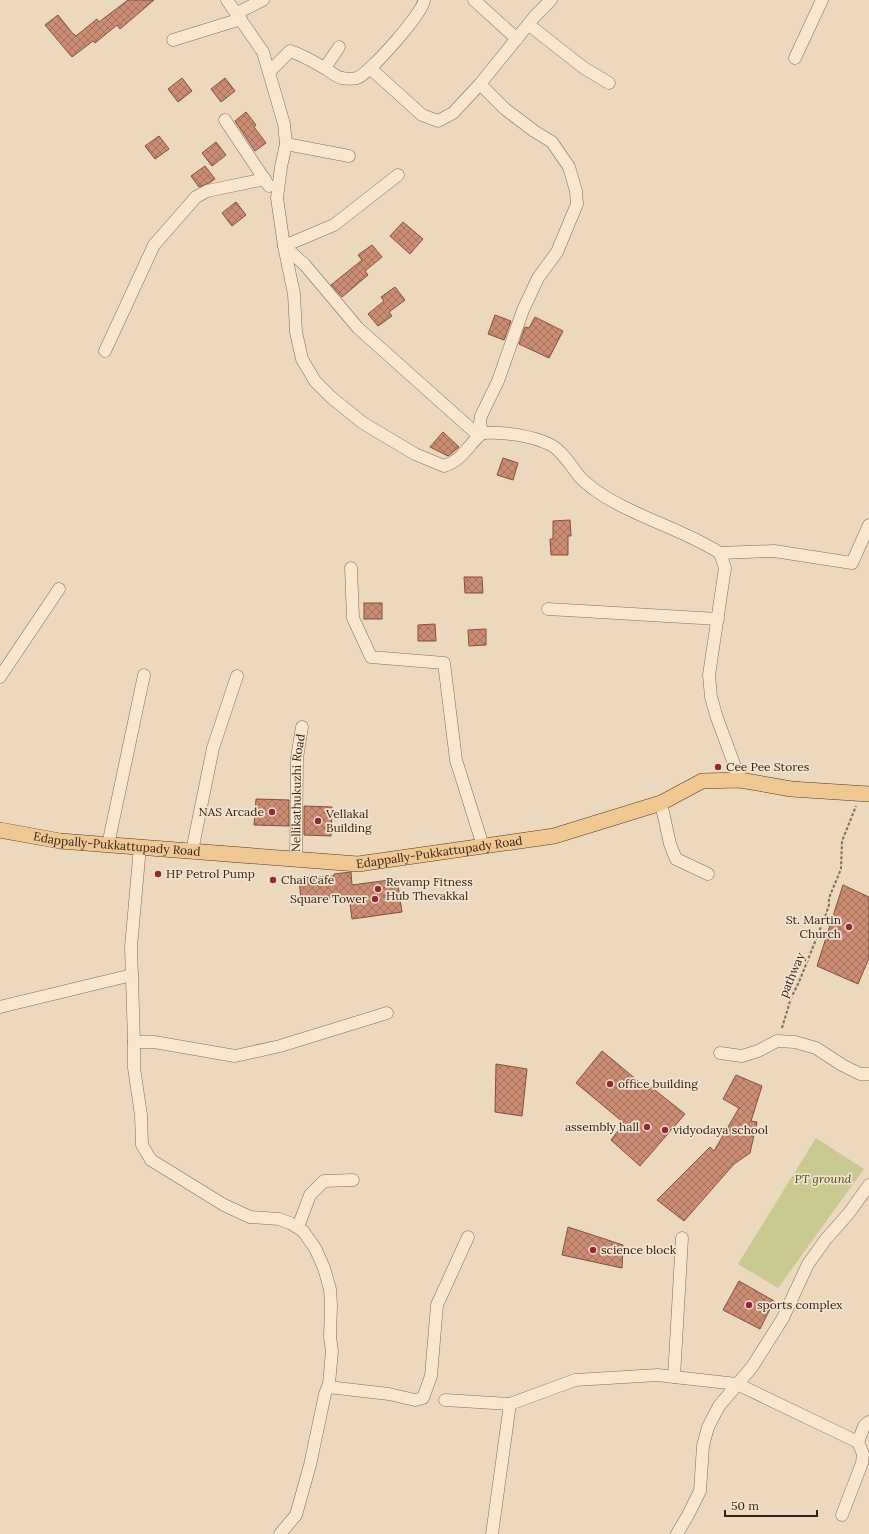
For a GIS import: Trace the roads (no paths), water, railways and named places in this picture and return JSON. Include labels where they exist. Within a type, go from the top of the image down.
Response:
[{"type":"main road","name":"Edappally-Pukkattupady Road","points":[[0,830],[60,841],[358,864],[554,836],[661,803],[702,781],[740,780],[791,789],[864,794]]},
{"type":"street","points":[[227,0],[263,52],[284,124],[286,144],[277,198],[284,246],[294,294],[296,332],[302,359],[315,381],[328,394],[363,423],[416,454],[444,466],[453,463],[458,459],[480,434],[495,432],[530,438],[552,445],[567,460],[580,478],[596,490],[638,514],[682,533],[720,553],[774,551],[852,563],[869,525]]},
{"type":"street","points":[[173,40],[239,16],[263,0]]},
{"type":"street","points":[[269,72],[290,51],[304,56],[341,78],[357,78],[371,69],[418,14],[424,0]]},
{"type":"street","points":[[474,0],[517,39]]},
{"type":"street","points":[[371,69],[422,115],[438,120],[453,113],[480,84],[535,16],[551,0]]},
{"type":"street","points":[[796,58],[822,0]]},
{"type":"street","points":[[529,25],[584,68],[609,83]]},
{"type":"street","points":[[325,68],[339,47]]},
{"type":"street","points":[[480,84],[505,109],[534,131],[552,142],[569,167],[576,191],[577,204],[557,252],[538,278],[523,310],[498,381],[481,416],[480,434]]},
{"type":"street","points":[[225,120],[277,198]]},
{"type":"street","points":[[286,144],[349,156]]},
{"type":"street","points":[[284,246],[334,225],[398,175]]},
{"type":"street","points":[[105,351],[154,245],[196,197],[207,191],[265,180]]},
{"type":"street","points":[[284,246],[305,265],[358,328],[480,434]]},
{"type":"street","points":[[720,553],[725,568],[709,675],[711,697],[717,718],[740,780]]},
{"type":"street","points":[[351,568],[353,618],[371,657],[444,663],[456,760],[483,846]]},
{"type":"street","points":[[0,677],[59,589]]},
{"type":"street","points":[[548,609],[718,619]]},
{"type":"street","points":[[108,845],[144,675]]},
{"type":"street","points":[[192,851],[213,748],[237,676]]},
{"type":"street","name":"Nellikathukuzhi Road","points":[[296,860],[298,758],[302,727]]},
{"type":"street","points":[[661,803],[670,844],[676,859],[708,874]]},
{"type":"street","points":[[140,847],[131,947],[134,1068],[141,1115],[142,1145],[151,1160],[231,1208],[250,1217],[279,1219],[298,1227],[315,1248],[324,1268],[330,1289],[330,1337],[332,1351],[328,1388],[310,1465],[296,1515],[280,1534]]},
{"type":"street","points":[[0,1007],[132,975]]},
{"type":"street","points":[[134,1042],[161,1043],[235,1056],[280,1046],[386,1013]]},
{"type":"street","points":[[720,1053],[742,1056],[758,1051],[777,1041],[795,1042],[816,1048],[842,1065],[860,1074],[869,1074]]},
{"type":"street","points":[[298,1227],[310,1195],[324,1181],[353,1180]]},
{"type":"street","points":[[676,1534],[700,1491],[703,1446],[708,1427],[720,1406],[752,1367],[783,1318],[808,1264],[826,1239],[849,1213],[869,1185]]},
{"type":"street","points":[[328,1388],[389,1394],[415,1400],[423,1398],[431,1376],[437,1305],[468,1237]]},
{"type":"street","points":[[674,1377],[682,1238]]},
{"type":"street","points":[[445,1400],[510,1404],[575,1380],[658,1375],[738,1384],[858,1442],[863,1454],[862,1463],[842,1515]]},
{"type":"street","points":[[492,1534],[510,1404]]},
{"type":"street","points":[[858,1442],[864,1426],[869,1422]]},
{"type":"place","name":"Cee Pee Stores","points":[[718,767]]},
{"type":"place","name":"NAS Arcade","points":[[272,812]]},
{"type":"place","name":"Vellakal Building","points":[[318,821]]},
{"type":"place","name":"HP Petrol Pump","points":[[158,874]]},
{"type":"place","name":"Chai Cafe","points":[[273,880]]},
{"type":"place","name":"Revamp Fitness Hub Thevakkal","points":[[378,889]]},
{"type":"place","name":"Square Tower","points":[[375,899]]},
{"type":"place","name":"St. Martin Church","points":[[849,927]]},
{"type":"place","name":"office building","points":[[610,1084]]},
{"type":"place","name":"assembly hall","points":[[647,1127]]},
{"type":"place","name":"vidyodaya school","points":[[665,1130]]},
{"type":"place","name":"science block","points":[[593,1250]]},
{"type":"place","name":"sports complex","points":[[749,1305]]},
{"type":"park label","name":"PT ground","points":[[823,1179]]}]
